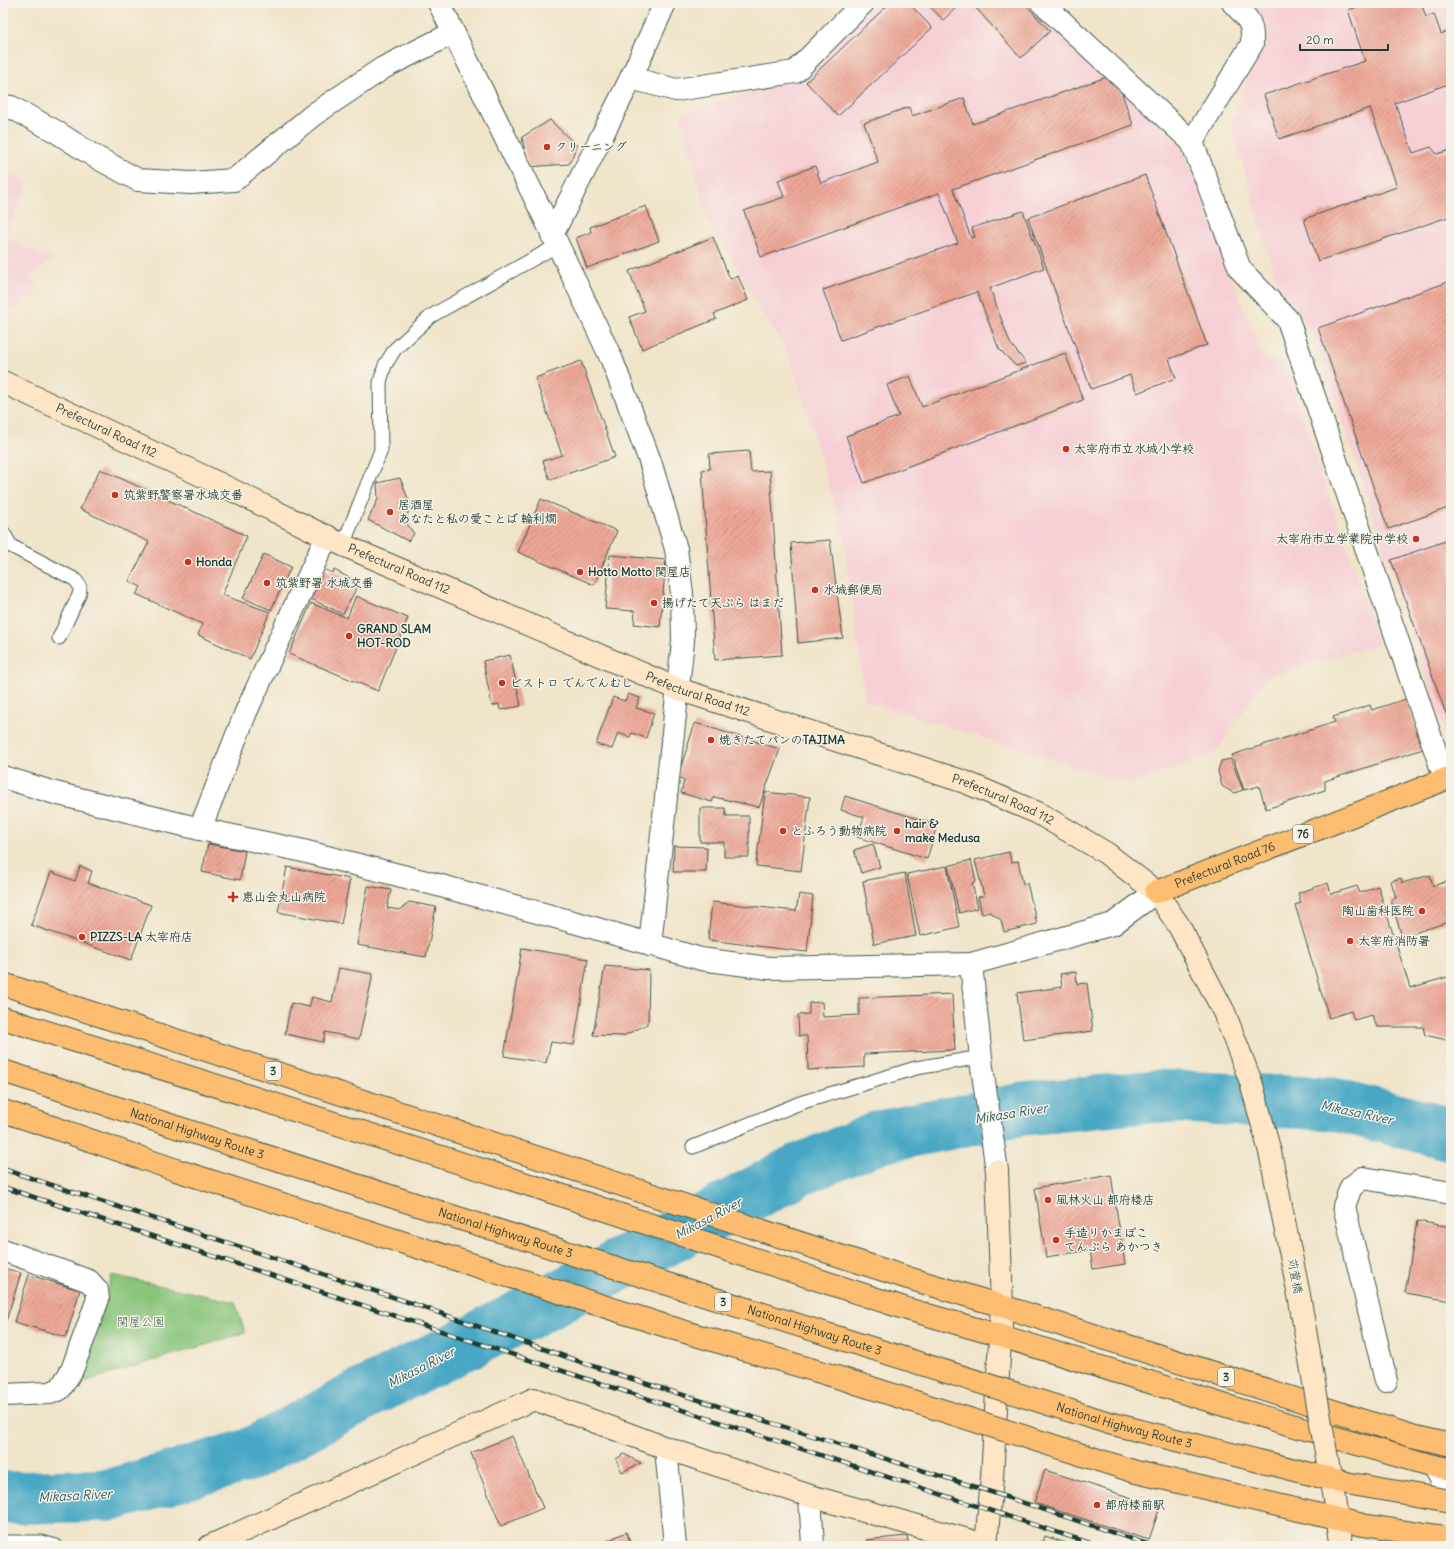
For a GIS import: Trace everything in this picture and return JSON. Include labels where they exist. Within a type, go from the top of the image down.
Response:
[{"type":"main road","name":"Prefectural Road 112","points":[[3,382],[335,540],[678,689],[965,782],[1038,813],[1099,849],[1156,892],[1179,926],[1224,1012]]},
{"type":"main road","name":"Prefectural Road 76","points":[[1156,892],[1448,778]]},
{"type":"main road","name":"3","points":[[3,984],[908,1278],[1002,1306],[1412,1436],[1451,1445]]},
{"type":"main road","name":"苅萱橋","points":[[1224,1012],[1251,1082],[1270,1152],[1299,1295],[1342,1546]]},
{"type":"main road","name":"3","points":[[3,1018],[536,1187],[907,1308],[1230,1407],[1442,1468]]},
{"type":"main road","name":"National Highway Route 3","points":[[3,1071],[458,1218],[1109,1423],[1346,1483],[1451,1500]]},
{"type":"main road","points":[[3,1111],[176,1170],[434,1253],[1136,1472],[1363,1525],[1451,1539]]},
{"type":"main road","points":[[210,1546],[534,1399],[666,1448],[810,1496],[986,1545],[991,1492],[1002,1306],[997,1171]]},
{"type":"street","points":[[439,3],[612,360],[650,461],[674,543],[682,594],[683,641],[650,945]]},
{"type":"street","points":[[555,240],[665,3]]},
{"type":"street","points":[[631,78],[676,90],[795,72],[863,3]]},
{"type":"street","points":[[1042,3],[1192,142],[1240,269],[1288,320],[1448,778]]},
{"type":"street","points":[[1192,142],[1252,44],[1253,29],[1248,18],[1233,3]]},
{"type":"street","points":[[3,106],[11,107],[48,127],[94,156],[138,180],[190,183],[234,180],[313,115],[383,68],[453,33]]},
{"type":"street","points":[[200,829],[246,712],[335,540]]},
{"type":"street","points":[[3,777],[55,793],[200,829],[299,850],[434,884],[701,959],[769,968],[971,964],[1113,924],[1156,892]]},
{"type":"street","points":[[971,964],[982,1062],[997,1171]]},
{"type":"street","points":[[1386,1381],[1344,1206],[1351,1187],[1363,1178],[1451,1193]]},
{"type":"street","points":[[3,1250],[89,1281],[97,1290],[98,1299],[72,1370],[60,1389],[50,1393],[3,1395]]},
{"type":"street","points":[[666,1448],[675,1546]]},
{"type":"street","points":[[1442,1468],[1451,1500]]},
{"type":"street","points":[[810,1496],[813,1546]]},
{"type":"lane","points":[[335,540],[381,450],[380,382],[385,365],[395,349],[431,316],[555,240]]},
{"type":"lane","points":[[3,532],[11,546],[74,579],[79,584],[80,589],[78,595],[59,638]]},
{"type":"lane","points":[[693,1148],[800,1104],[916,1068],[982,1062]]},
{"type":"lane","points":[[3,1542],[42,1542],[56,1546]]},
{"type":"shaded area","name":"太宰府市立水城小学校","points":[[877,3],[1033,3],[1184,149],[1262,357],[1284,362],[1379,644],[1266,677],[1215,754],[1130,784],[865,701],[844,537],[791,359],[708,220],[680,115],[804,74]]},
{"type":"shaded area","name":"太宰府市立学業院中学校","points":[[1247,3],[1451,3],[1451,741],[1448,742],[1314,336],[1276,280],[1231,124],[1265,31]]},
{"type":"shaded area","points":[[3,172],[28,183],[4,240],[55,259],[27,277],[39,283],[33,297],[20,307],[3,312]]},
{"type":"green space","name":"関屋公園","points":[[112,1275],[235,1302],[245,1333],[80,1383]]},
{"type":"building","points":[[890,3],[909,3],[932,28],[838,116],[806,82]]},
{"type":"building","points":[[927,3],[961,3],[943,20]]},
{"type":"building","points":[[980,3],[1024,3],[1050,31],[1021,58],[975,7]]},
{"type":"building","points":[[1370,3],[1421,3],[1426,17],[1434,14],[1441,34],[1451,30],[1451,83],[1395,103],[1413,153],[1431,147],[1437,154],[1451,150],[1451,216],[1318,261],[1304,219],[1397,187],[1370,108],[1279,139],[1264,95],[1365,61],[1348,10]]},
{"type":"building","points":[[1115,74],[1133,125],[953,189],[971,238],[975,237],[972,228],[1023,211],[1044,268],[990,288],[1010,343],[1026,363],[1016,366],[999,349],[977,292],[841,340],[823,290],[958,243],[939,193],[761,257],[744,211],[784,197],[778,180],[815,166],[821,183],[878,162],[864,123],[909,107],[912,116],[964,98],[973,124]]},
{"type":"building","points":[[550,120],[577,146],[569,164],[528,167],[522,137]]},
{"type":"building","points":[[1145,175],[1207,345],[1169,359],[1176,378],[1137,393],[1130,375],[1091,389],[1028,218]]},
{"type":"building","points":[[646,206],[659,241],[587,268],[576,238],[591,232],[590,227]]},
{"type":"building","points":[[713,237],[730,279],[738,276],[748,300],[714,314],[716,319],[642,349],[629,317],[645,311],[629,271]]},
{"type":"building","points":[[1451,281],[1451,507],[1388,529],[1318,328]]},
{"type":"building","points":[[1065,353],[1083,400],[864,483],[846,436],[899,416],[887,385],[910,376],[922,407]]},
{"type":"building","points":[[581,361],[615,457],[550,480],[543,461],[562,455],[535,378]]},
{"type":"building","points":[[749,451],[751,472],[770,471],[782,655],[715,660],[702,470],[710,469],[709,454]]},
{"type":"building","name":"Honda","points":[[100,469],[247,536],[222,595],[270,612],[250,659],[198,635],[202,624],[136,594],[141,587],[129,581],[149,542],[80,509]]},
{"type":"building","name":"居酒屋 あなたと私の愛ことば 輪利燗","points":[[400,478],[410,504],[406,522],[414,534],[408,541],[368,520],[378,499],[377,483]]},
{"type":"building","points":[[541,499],[617,531],[594,585],[518,552]]},
{"type":"building","points":[[1451,539],[1451,725],[1450,725],[1391,560]]},
{"type":"building","name":"水城郵便局","points":[[830,540],[843,638],[798,643],[791,543]]},
{"type":"building","name":"筑紫野署 水城交番","points":[[264,554],[291,567],[271,610],[243,598]]},
{"type":"building","points":[[610,555],[666,560],[660,627],[634,624],[635,611],[605,609]]},
{"type":"building","points":[[321,568],[333,573],[334,570],[359,583],[343,614],[307,597]]},
{"type":"building","name":"GRAND SLAM HOT-ROD","points":[[356,596],[408,618],[378,691],[289,654],[311,603],[347,618]]},
{"type":"building","name":"ビストロ でんでんむし","points":[[510,655],[521,706],[500,710],[499,704],[492,706],[483,661]]},
{"type":"building","points":[[628,694],[640,698],[636,708],[654,713],[646,738],[632,733],[630,737],[618,733],[612,749],[596,744],[613,697],[625,701]]},
{"type":"building","points":[[1406,699],[1423,749],[1325,781],[1325,790],[1266,809],[1259,786],[1244,790],[1232,755],[1335,722],[1333,717],[1370,705],[1372,710]]},
{"type":"building","points":[[695,723],[780,749],[759,807],[714,797],[712,802],[681,793],[684,781],[678,776]]},
{"type":"building","points":[[1231,759],[1243,790],[1234,793],[1222,786],[1218,771],[1221,761]]},
{"type":"building","name":"とふろう動物病院","points":[[765,792],[810,797],[801,871],[756,866]]},
{"type":"building","name":"hair & make Medusa","points":[[845,796],[937,825],[927,859],[857,837],[864,817],[841,810]]},
{"type":"building","points":[[700,808],[725,808],[726,816],[749,816],[749,857],[724,857],[724,842],[700,842]]},
{"type":"building","points":[[208,844],[245,851],[240,880],[202,872]]},
{"type":"building","points":[[873,844],[880,867],[861,873],[854,850]]},
{"type":"building","points":[[674,846],[707,847],[706,872],[673,872]]},
{"type":"building","points":[[1009,852],[1011,862],[1018,861],[1023,884],[1027,883],[1037,924],[1004,932],[1001,920],[990,912],[982,914],[978,897],[984,896],[975,860]]},
{"type":"building","points":[[971,860],[976,881],[972,883],[978,908],[959,913],[948,866]]},
{"type":"building","points":[[80,866],[92,871],[88,883],[151,905],[131,960],[31,925],[51,872],[75,881]]},
{"type":"building","points":[[947,866],[959,927],[920,936],[907,874]]},
{"type":"building","points":[[287,867],[350,879],[341,924],[278,912]]},
{"type":"building","points":[[905,873],[916,936],[874,944],[863,881]]},
{"type":"building","name":"陶山歯科医院","points":[[1430,875],[1433,886],[1451,880],[1451,921],[1402,937],[1391,900],[1396,898],[1391,881],[1401,878],[1402,883]]},
{"type":"building","name":"太宰府消防署","points":[[1328,883],[1331,894],[1357,886],[1360,893],[1378,886],[1410,988],[1451,976],[1451,1041],[1425,1035],[1423,1027],[1377,1027],[1372,1015],[1354,1020],[1351,1011],[1329,1018],[1295,905],[1301,903],[1298,893]]},
{"type":"building","points":[[368,886],[391,890],[387,908],[400,910],[409,902],[436,907],[426,957],[357,945]]},
{"type":"building","points":[[799,894],[813,896],[807,952],[708,940],[712,902],[796,911]]},
{"type":"building","points":[[522,948],[588,959],[574,1045],[551,1042],[546,1063],[504,1056]]},
{"type":"building","points":[[605,966],[649,970],[648,1024],[623,1036],[593,1035]]},
{"type":"building","points":[[339,968],[373,974],[359,1039],[325,1032],[323,1042],[285,1034],[291,1003],[309,1007],[312,997],[332,1002]]},
{"type":"building","points":[[1076,972],[1077,984],[1087,983],[1093,1031],[1023,1040],[1017,993],[1062,987],[1060,974]]},
{"type":"building","points":[[952,994],[955,1050],[864,1054],[864,1067],[808,1070],[807,1036],[799,1036],[798,1015],[809,1014],[809,1003],[822,1002],[823,1017],[859,1015],[859,998]]},
{"type":"building","points":[[1111,1175],[1125,1264],[1093,1269],[1090,1250],[1046,1257],[1035,1188]]},
{"type":"building","points":[[1417,1221],[1451,1227],[1451,1301],[1405,1293]]},
{"type":"building","points":[[3,1268],[21,1273],[6,1321],[3,1321]]},
{"type":"building","points":[[29,1275],[80,1290],[66,1337],[14,1322]]},
{"type":"building","points":[[512,1436],[543,1508],[501,1526],[471,1453]]},
{"type":"building","points":[[624,1454],[641,1463],[622,1472],[616,1459]]},
{"type":"building","name":"都府楼前駅","points":[[1045,1470],[1160,1507],[1149,1540],[1034,1503]]},
{"type":"building","points":[[626,1532],[632,1546],[597,1546]]},
{"type":"building","points":[[907,1536],[909,1546],[867,1546],[866,1540]]},
{"type":"building","points":[[1045,1536],[1075,1546],[1042,1546]]},
{"type":"waterway","name":"Mikasa River","points":[[3,1498],[111,1495],[249,1455],[364,1394],[528,1313],[796,1171],[880,1137],[1023,1109],[1157,1096],[1333,1104],[1451,1134]]},
{"type":"railway","points":[[3,1169],[402,1300],[607,1371],[991,1492],[1153,1546]]},
{"type":"railway","points":[[3,1187],[1099,1546]]},
{"type":"place","name":"クリーニング","points":[[547,147]]},
{"type":"place","name":"太宰府市立水城小学校","points":[[1066,449]]},
{"type":"place","name":"筑紫野警察署水城交番","points":[[115,495]]},
{"type":"place","name":"居酒屋 あなたと私の愛ことば 輪利燗","points":[[390,512]]},
{"type":"place","name":"太宰府市立学業院中学校","points":[[1416,539]]},
{"type":"place","name":"Honda","points":[[188,562]]},
{"type":"place","name":"Hotto Motto 関屋店","points":[[580,572]]},
{"type":"place","name":"筑紫野署 水城交番","points":[[267,583]]},
{"type":"place","name":"水城郵便局","points":[[815,590]]},
{"type":"place","name":"揚げたて天ぷら はまだ","points":[[654,603]]},
{"type":"place","name":"GRAND SLAM HOT-ROD","points":[[349,636]]},
{"type":"place","name":"ビストロ でんでんむし","points":[[502,683]]},
{"type":"place","name":"焼きたてパンのTAJIMA","points":[[711,740]]},
{"type":"place","name":"とふろう動物病院","points":[[783,831]]},
{"type":"place","name":"hair & make Medusa","points":[[897,831]]},
{"type":"place","name":"恵山会丸山病院","points":[[233,897]]},
{"type":"place","name":"陶山歯科医院","points":[[1422,911]]},
{"type":"place","name":"PIZZS-LA 太宰府店","points":[[82,937]]},
{"type":"place","name":"太宰府消防署","points":[[1350,941]]},
{"type":"place","name":"風林火山 都府楼店","points":[[1048,1200]]},
{"type":"place","name":"手造りかまぼこ てんぷら あかつき","points":[[1056,1240]]},
{"type":"place","name":"都府楼前駅","points":[[1097,1505]]}]
